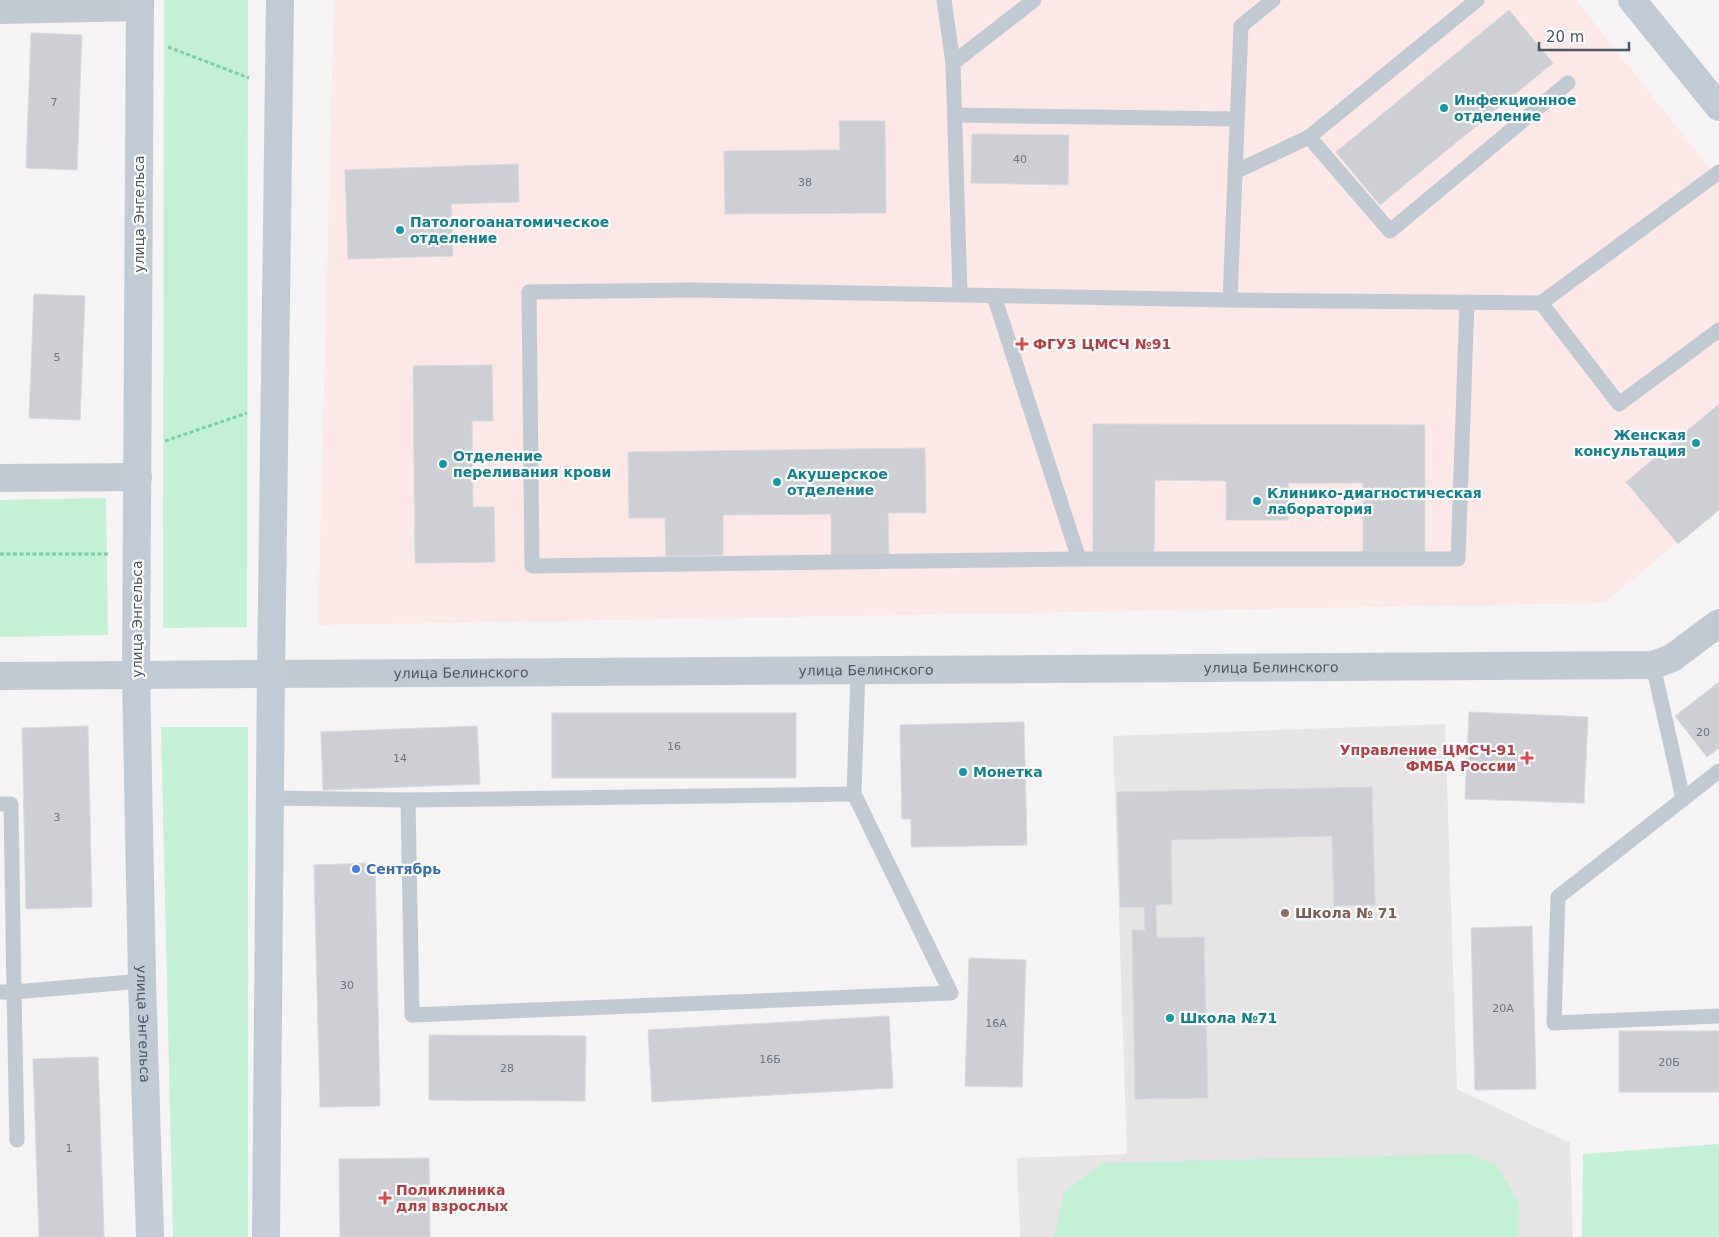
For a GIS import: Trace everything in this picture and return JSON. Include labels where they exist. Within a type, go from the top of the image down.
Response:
[{"type":"main road","points":[[266,1237],[280,0]]},
{"type":"main road","points":[[1632,0],[1719,107]]},
{"type":"main road","name":"улица Энгельса","points":[[140,4],[136,675],[142,981],[150,1237]]},
{"type":"main road","name":"улица Белинского","points":[[136,675],[271,674]]},
{"type":"street","points":[[0,10],[140,4]]},
{"type":"street","points":[[0,478],[138,477]]},
{"type":"street","name":"улица Белинского","points":[[271,674],[1653,664],[1672,658],[1719,623]]},
{"type":"street","name":"улица Белинского","points":[[0,676],[136,675]]},
{"type":"lane","points":[[944,0],[953,63],[960,295]]},
{"type":"lane","points":[[953,63],[1034,0]]},
{"type":"lane","points":[[1230,300],[1241,26],[1273,0]]},
{"type":"lane","points":[[1235,172],[1309,137],[1477,0]]},
{"type":"lane","points":[[1309,137],[1390,231],[1568,83]]},
{"type":"lane","points":[[954,115],[1237,119]]},
{"type":"lane","points":[[1467,302],[1458,559],[1079,560],[532,566],[529,292],[692,290],[1230,300],[1467,302],[1541,303],[1719,172]]},
{"type":"lane","points":[[994,296],[1079,560]]},
{"type":"lane","points":[[1541,303],[1618,404],[1719,330]]},
{"type":"lane","points":[[1653,664],[1683,799]]},
{"type":"lane","points":[[408,800],[412,1015],[951,994],[854,794],[858,670]]},
{"type":"lane","points":[[1719,771],[1558,898],[1554,1023],[1719,1016]]},
{"type":"lane","points":[[270,798],[408,800],[854,794]]},
{"type":"lane","points":[[0,804],[11,804],[7,992],[17,1140]]},
{"type":"lane","points":[[7,992],[142,981]]},
{"type":"path","points":[[140,36],[279,89]]},
{"type":"path","points":[[138,450],[274,403]]},
{"type":"path","points":[[0,554],[116,554]]},
{"type":"shaded area","name":"ФГУЗ ЦМСЧ №91","points":[[334,0],[1576,0],[1719,180],[1719,508],[1604,603],[318,625]]},
{"type":"shaded area","name":"Школа № 71","points":[[1445,724],[1457,1089],[1570,1143],[1573,1237],[1020,1237],[1017,1158],[1127,1154],[1113,736]]},
{"type":"green space","points":[[164,0],[248,0],[247,627],[163,628]]},
{"type":"green space","points":[[106,498],[108,635],[0,637],[0,500]]},
{"type":"green space","points":[[161,727],[248,727],[248,1237],[173,1237]]},
{"type":"green space","points":[[1719,1144],[1719,1237],[1582,1237],[1583,1154]]},
{"type":"green space","points":[[1469,1154],[1497,1165],[1519,1203],[1519,1237],[1054,1237],[1064,1192],[1103,1163]]},
{"type":"building","name":"Инфекционное отделение","points":[[1509,10],[1553,63],[1380,205],[1336,152]]},
{"type":"building","points":[[31,33],[82,35],[77,170],[26,168]]},
{"type":"building","points":[[839,121],[885,121],[886,213],[725,214],[724,151],[840,150]]},
{"type":"building","points":[[972,134],[1069,135],[1068,185],[971,183]]},
{"type":"building","name":"Патологоанатомическое отделение","points":[[518,164],[519,202],[451,204],[453,256],[348,259],[345,170]]},
{"type":"building","points":[[34,294],[85,296],[80,420],[29,418]]},
{"type":"building","name":"Отделение переливания крови","points":[[492,365],[493,421],[472,421],[473,507],[494,507],[495,562],[415,563],[413,366]]},
{"type":"building","name":"Женская консультация","points":[[1719,404],[1719,510],[1678,544],[1626,482]]},
{"type":"building","name":"Клинико-диагностическая лаборатория","points":[[1093,424],[1425,425],[1425,557],[1363,557],[1363,483],[1288,483],[1288,520],[1226,520],[1226,481],[1155,480],[1154,555],[1093,555]]},
{"type":"building","name":"Акушерское отделение","points":[[925,448],[926,513],[888,513],[889,557],[831,557],[831,514],[723,515],[723,555],[666,556],[665,518],[629,518],[628,452]]},
{"type":"building","points":[[1719,682],[1719,748],[1707,757],[1675,716]]},
{"type":"building","name":"Управление ЦМСЧ-91 ФМБА России","points":[[1469,712],[1588,717],[1584,803],[1465,799]]},
{"type":"building","points":[[552,713],[796,713],[796,778],[552,778]]},
{"type":"building","name":"Монетка","points":[[1024,722],[1027,845],[911,847],[911,819],[902,819],[900,725]]},
{"type":"building","points":[[88,726],[92,907],[26,909],[22,728]]},
{"type":"building","points":[[477,726],[480,784],[323,790],[321,732]]},
{"type":"building","name":"Школа №71","points":[[1372,787],[1375,905],[1334,906],[1332,836],[1171,840],[1172,904],[1156,905],[1157,938],[1204,937],[1208,1098],[1135,1099],[1132,930],[1145,930],[1144,907],[1120,907],[1117,792]]},
{"type":"building","points":[[375,863],[380,1106],[320,1107],[314,865]]},
{"type":"building","points":[[1532,926],[1536,1089],[1475,1090],[1471,928]]},
{"type":"building","points":[[969,958],[1026,960],[1022,1087],[965,1086]]},
{"type":"building","points":[[889,1016],[893,1088],[652,1102],[648,1030]]},
{"type":"building","points":[[1619,1031],[1719,1031],[1719,1092],[1619,1092]]},
{"type":"building","points":[[429,1035],[586,1036],[585,1101],[429,1100]]},
{"type":"building","points":[[98,1057],[104,1237],[39,1237],[33,1059]]},
{"type":"building","name":"Поликлиника для взрослых","points":[[429,1158],[430,1237],[340,1237],[339,1159]]},
{"type":"place","name":"Инфекционное отделение","points":[[1444,108]]},
{"type":"place","name":"Патологоанатомическое отделение","points":[[400,230]]},
{"type":"place","name":"ФГУЗ ЦМСЧ №91","points":[[1022,344]]},
{"type":"place","name":"Женская консультация","points":[[1696,443]]},
{"type":"place","name":"Отделение переливания крови","points":[[443,464]]},
{"type":"place","name":"Акушерское отделение","points":[[777,482]]},
{"type":"place","name":"Клинико-диагностическая лаборатория","points":[[1257,501]]},
{"type":"place","name":"Управление ЦМСЧ-91 ФМБА России","points":[[1527,758]]},
{"type":"place","name":"Монетка","points":[[963,772]]},
{"type":"place","name":"Сентябрь","points":[[356,869]]},
{"type":"place","name":"Школа № 71","points":[[1285,913]]},
{"type":"place","name":"Школа №71","points":[[1170,1018]]},
{"type":"place","name":"Поликлиника для взрослых","points":[[385,1198]]}]
